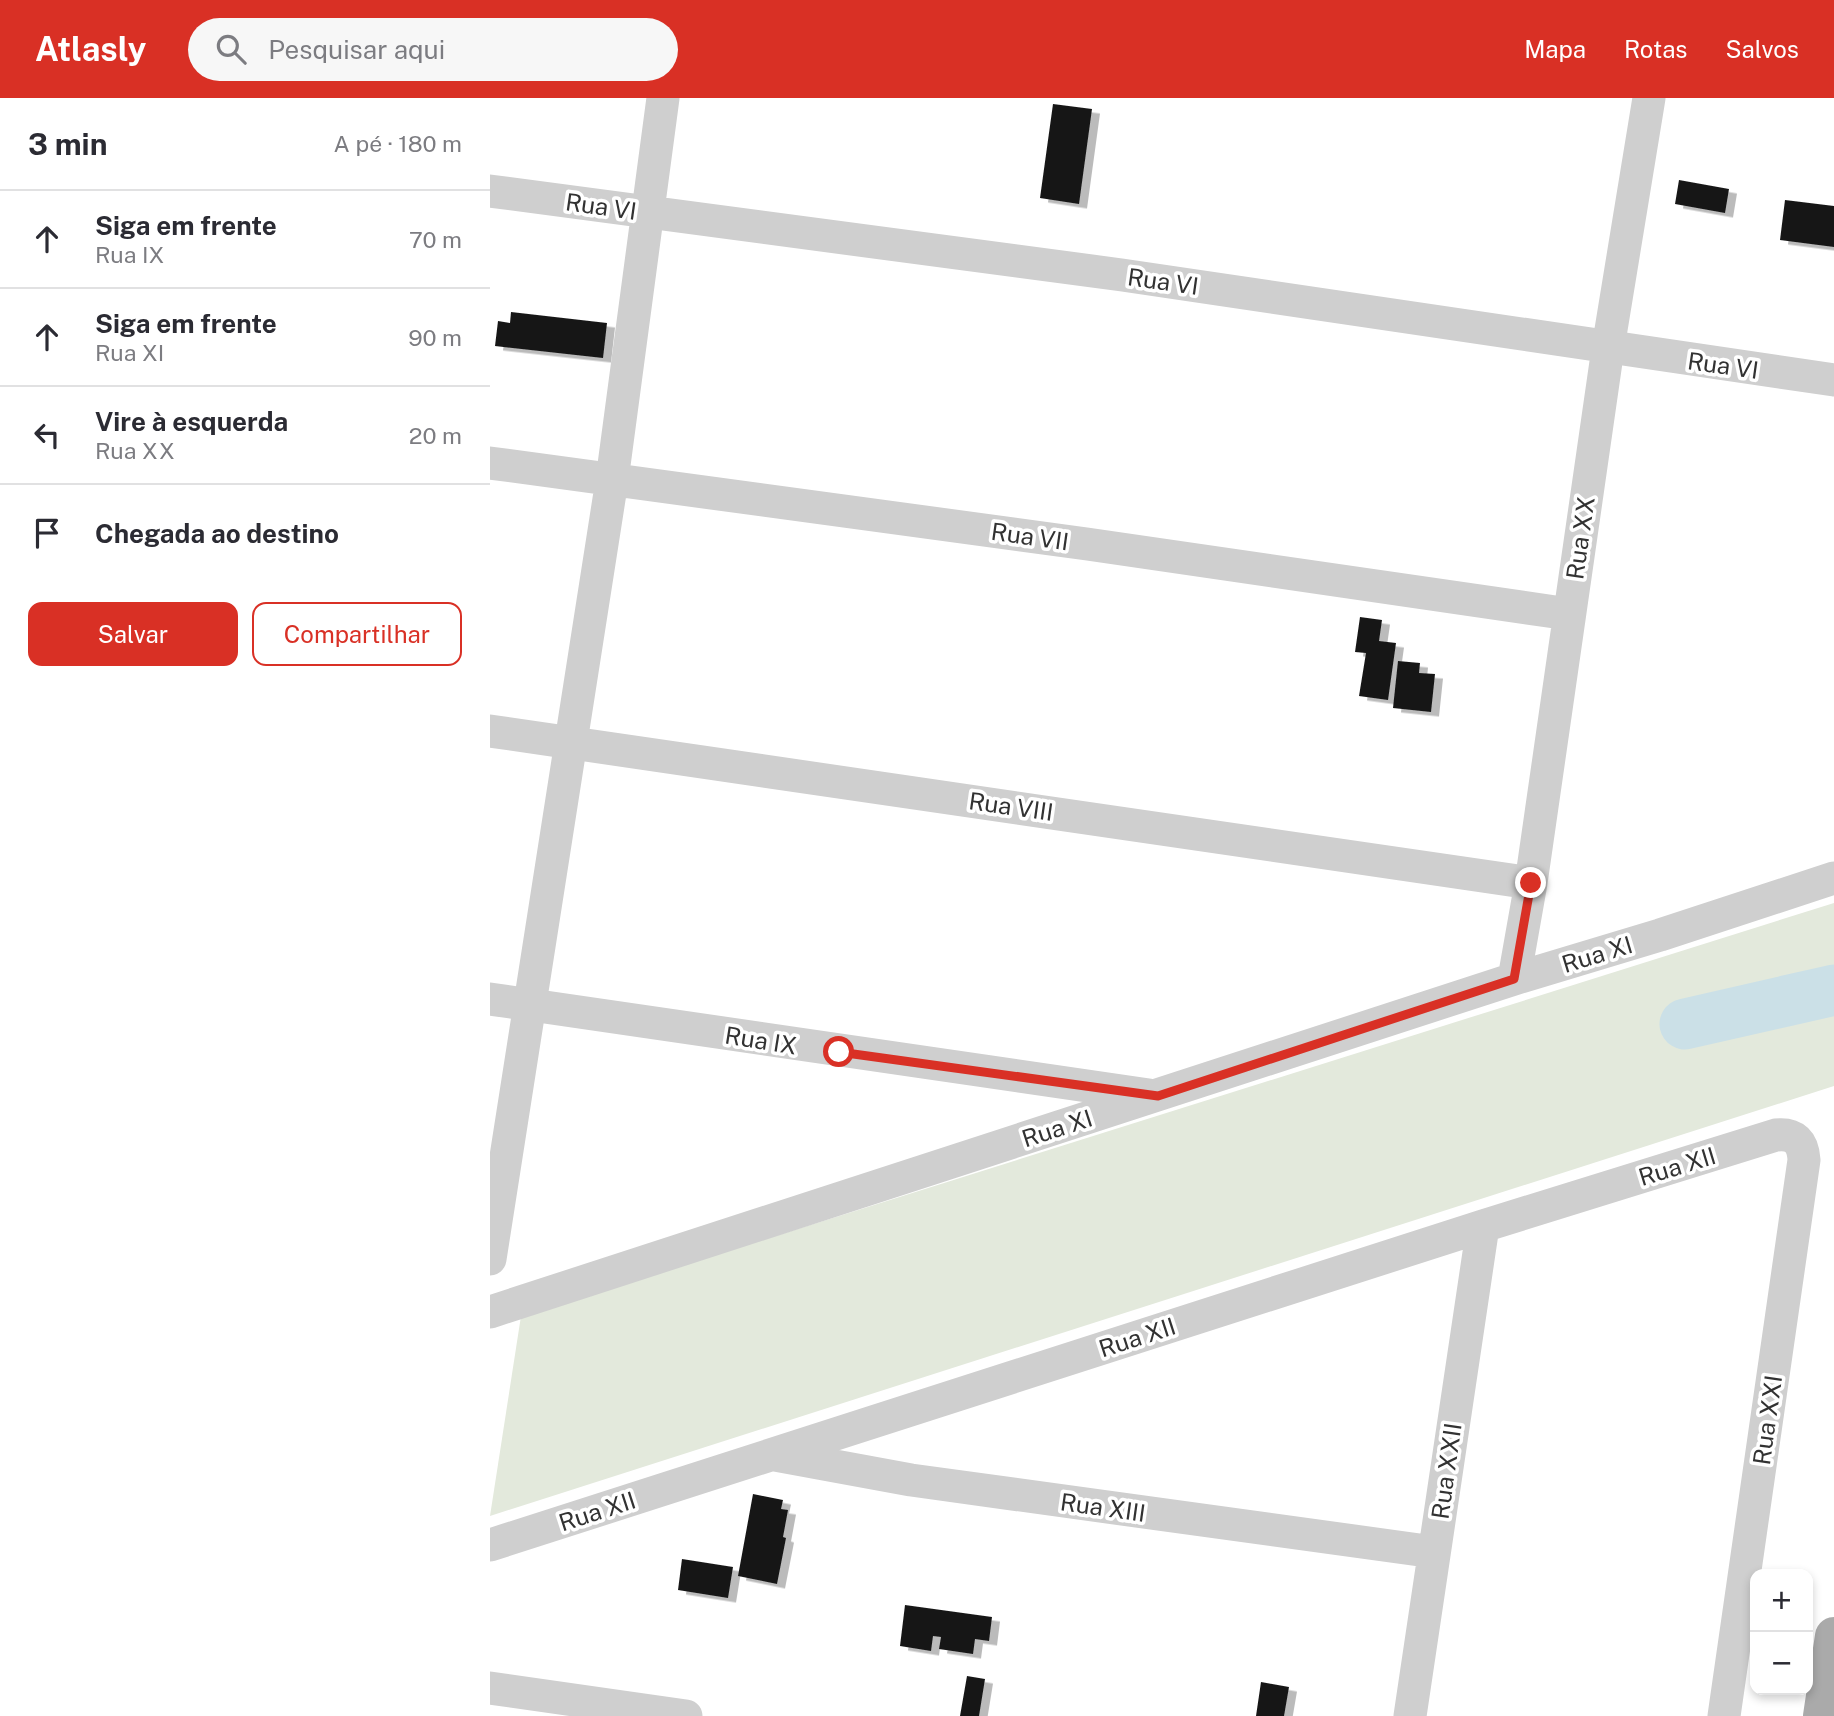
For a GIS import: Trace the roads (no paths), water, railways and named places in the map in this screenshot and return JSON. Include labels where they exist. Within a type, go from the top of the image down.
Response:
[{"type":"main road","points":[[1822,1716],[1834,1636]]},
{"type":"street","points":[[490,1259],[612,480],[663,98]]},
{"type":"street","name":"Rua XX","points":[[1514,979],[1531,883],[1608,348],[1649,98]]},
{"type":"street","name":"Rua VI","points":[[490,191],[1122,275],[1834,380]]},
{"type":"street","name":"Rua VII","points":[[490,463],[1087,544],[1569,614]]},
{"type":"street","name":"Rua VIII","points":[[490,731],[1531,883]]},
{"type":"street","name":"Rua XI","points":[[490,1312],[1514,979],[1829,880]]},
{"type":"street","name":"Rua IX","points":[[490,999],[839,1052],[1158,1096]]},
{"type":"street","name":"Rua XII","points":[[490,1545],[1483,1226],[1785,1134]]},
{"type":"street","name":"Rua XXI","points":[[1724,1716],[1804,1160],[1804,1149],[1799,1140],[1785,1134]]},
{"type":"street","name":"Rua XXII","points":[[1410,1716],[1483,1226]]},
{"type":"street","name":"Rua XIII","points":[[772,1455],[925,1482],[1434,1552]]},
{"type":"street","points":[[490,1688],[686,1716]]},
{"type":"waterway","points":[[1685,1024],[1834,990]]}]
